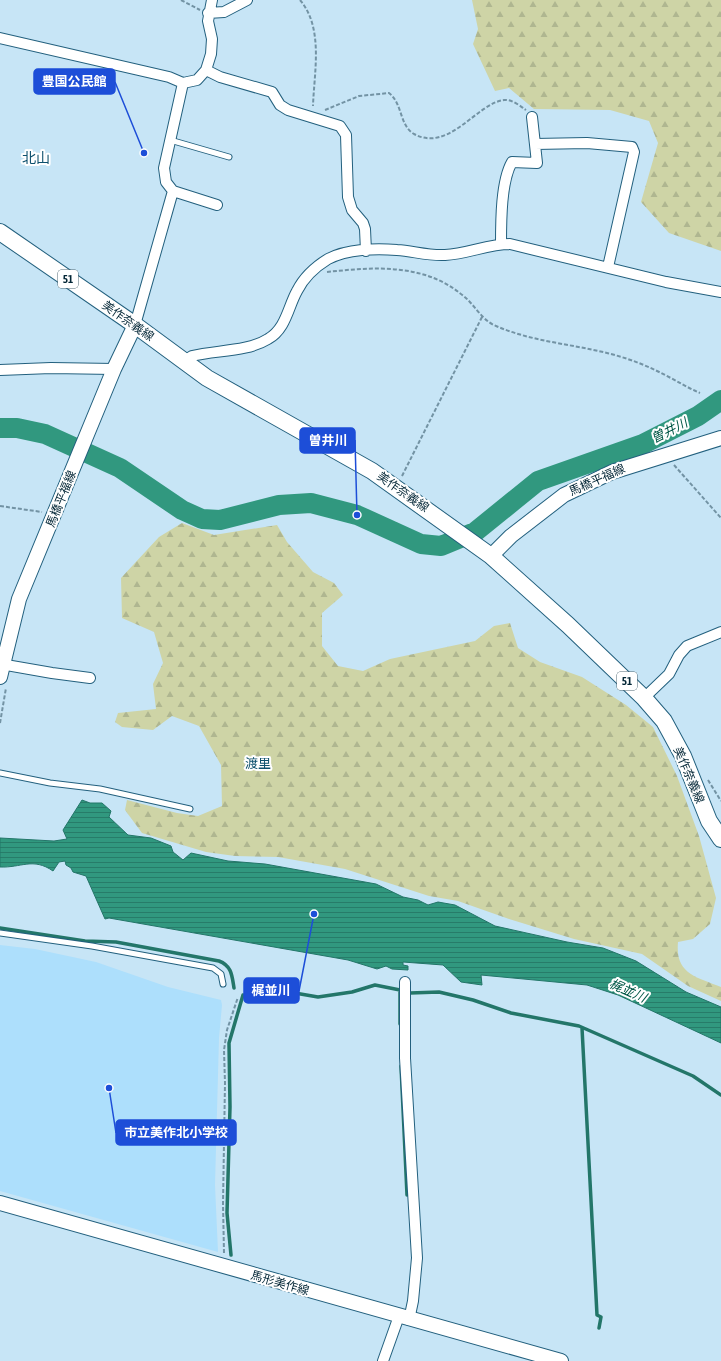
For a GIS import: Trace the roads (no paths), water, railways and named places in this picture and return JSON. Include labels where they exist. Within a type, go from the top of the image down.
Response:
[{"type":"main road","name":"美作奈義線","points":[[0,232],[135,325],[207,378],[372,471],[491,556],[568,624],[644,698],[664,720],[683,756],[709,821],[721,839]]},
{"type":"main road","name":"馬橋平福線","points":[[2,673],[19,599],[114,369],[135,325]]},
{"type":"main road","name":"馬橋平福線","points":[[491,556],[511,536],[564,495],[612,472],[721,438]]},
{"type":"main road","name":"馬形美作線","points":[[0,1203],[404,1318],[532,1357],[561,1361]]},
{"type":"street","points":[[0,38],[169,77],[183,83],[196,80],[206,70],[211,54],[212,39],[208,22],[208,13],[212,0]]},
{"type":"street","points":[[208,13],[224,12],[247,0]]},
{"type":"street","points":[[206,70],[220,77],[272,92],[280,104],[288,110],[340,126],[346,135],[348,197],[352,210],[363,223],[365,230],[366,250]]},
{"type":"street","points":[[183,83],[164,168],[166,182],[173,191],[217,205]]},
{"type":"street","points":[[501,244],[501,216],[508,169],[512,162],[537,163],[532,117]]},
{"type":"street","points":[[535,144],[587,143],[632,147],[634,152],[608,267]]},
{"type":"street","points":[[135,325],[173,191]]},
{"type":"street","points":[[184,361],[198,354],[254,346],[268,340],[278,332],[297,291],[308,274],[329,259],[348,252],[366,250],[396,250],[429,256],[447,255],[501,244],[533,248],[666,282],[721,292]]},
{"type":"street","points":[[0,370],[51,368],[114,369]]},
{"type":"street","points":[[644,698],[669,674],[679,655],[687,646],[721,632]]},
{"type":"street","points":[[2,673],[52,674],[90,678]]},
{"type":"street","points":[[383,1361],[413,1301],[417,1258],[405,1058],[405,982]]},
{"type":"lane","points":[[170,140],[228,157]]},
{"type":"lane","points":[[0,773],[50,783],[100,789],[190,809]]},
{"type":"lane","points":[[0,933],[92,946],[213,968],[221,974],[224,984]]},
{"type":"water","points":[[82,800],[90,803],[102,803],[111,811],[109,817],[128,835],[151,838],[171,846],[173,852],[183,860],[191,853],[228,861],[265,864],[376,884],[403,897],[418,900],[428,905],[438,902],[455,905],[495,926],[567,942],[603,948],[636,961],[686,992],[721,1007],[721,1043],[618,995],[587,985],[481,975],[482,985],[461,982],[443,965],[403,962],[403,965],[408,966],[408,970],[392,969],[386,966],[377,969],[348,960],[109,918],[105,919],[86,876],[73,872],[71,868],[66,865],[65,861],[59,862],[53,871],[46,867],[33,864],[0,867],[0,838],[54,841],[67,839],[63,830]]},
{"type":"waterway","name":"曽井川","points":[[0,428],[17,428],[45,434],[120,468],[182,510],[202,519],[220,520],[279,505],[311,503],[357,515],[421,544],[441,546],[475,532],[538,481],[643,444],[698,416],[721,400]]},
{"type":"waterway","points":[[0,928],[85,941],[116,942],[219,961],[227,966],[231,972],[234,988]]},
{"type":"waterway","points":[[247,987],[260,987],[318,997],[352,992],[375,985],[400,990]]},
{"type":"waterway","points":[[400,990],[400,1024]]},
{"type":"waterway","points":[[410,993],[439,992],[473,1000],[511,1013],[579,1026],[693,1076],[721,1095]]},
{"type":"waterway","points":[[231,1255],[227,1213],[230,1107],[229,1043],[243,995]]},
{"type":"waterway","points":[[582,1028],[597,1315],[601,1317],[599,1328]]},
{"type":"waterway","points":[[401,1066],[407,1195]]},
{"type":"place","name":"豊国公民館","points":[[144,153]]},
{"type":"place","name":"曽井川","points":[[357,515]]},
{"type":"place","name":"梶並川","points":[[314,914]]},
{"type":"place","name":"市立美作北小学校","points":[[109,1088]]},
{"type":"district","name":"北山","points":[[36,158]]},
{"type":"district","name":"渡里","points":[[258,763]]}]
